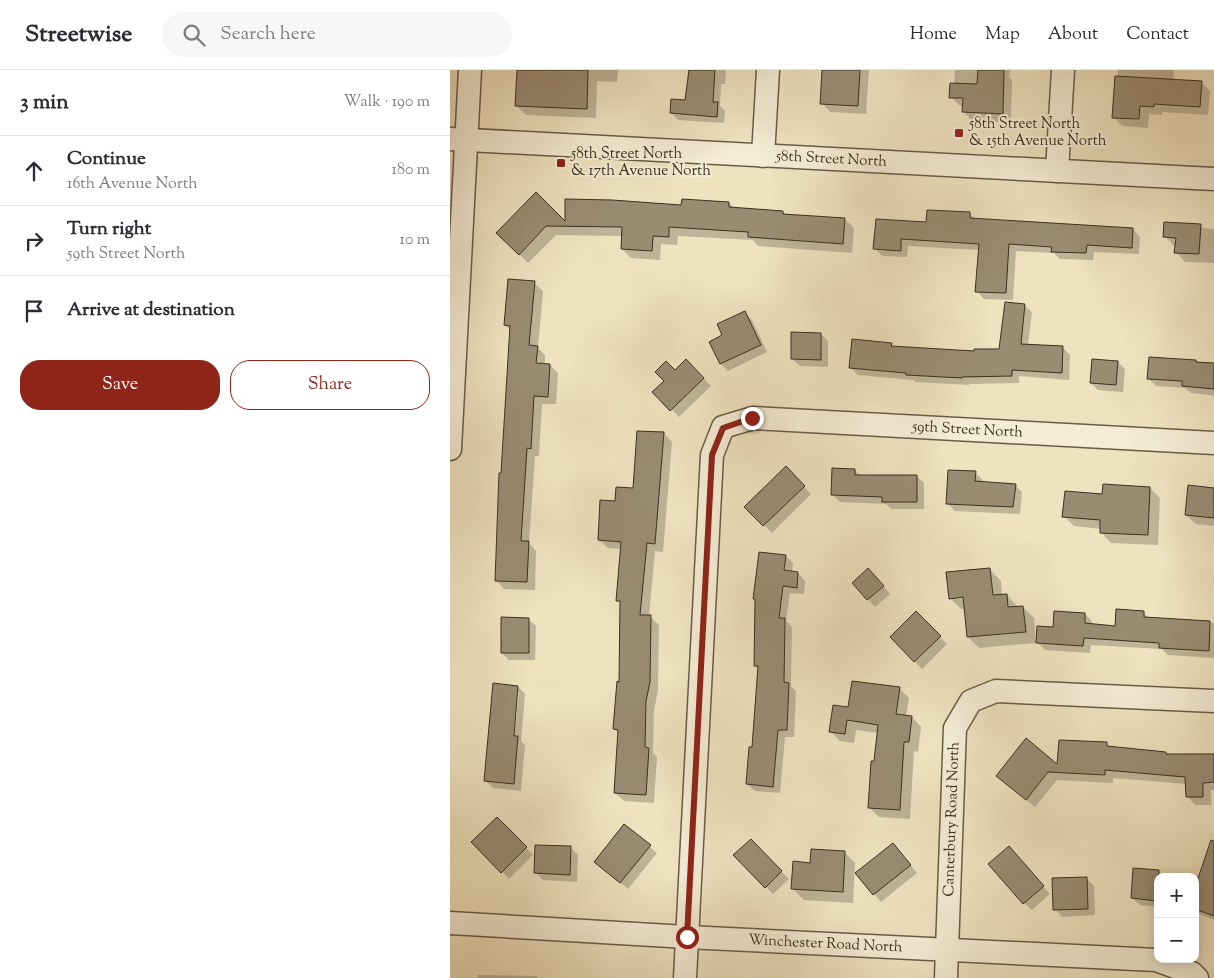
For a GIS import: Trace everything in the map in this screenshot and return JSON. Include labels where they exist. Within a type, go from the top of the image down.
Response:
[{"type":"street","points":[[450,449],[458,140],[470,70]]},
{"type":"street","points":[[763,156],[768,70]]},
{"type":"street","points":[[1057,171],[1063,70]]},
{"type":"street","name":"58th Street North","points":[[458,140],[1214,179]]},
{"type":"street","name":"59th Street North","points":[[687,937],[712,455],[723,428],[752,418],[1214,442]]},
{"type":"street","name":"Canterbury Road North","points":[[946,978],[955,728],[972,701],[996,691],[1214,701]]},
{"type":"street","name":"Winchester Road North","points":[[450,923],[687,937],[1156,960],[1192,974],[1197,978]]},
{"type":"street","points":[[684,978],[687,937]]},
{"type":"building","points":[[517,70],[588,70],[587,109],[515,106]]},
{"type":"building","points":[[689,70],[715,70],[713,102],[718,102],[717,117],[670,113],[671,99],[685,100]]},
{"type":"building","points":[[822,70],[860,70],[858,106],[820,104]]},
{"type":"building","points":[[978,70],[1004,70],[1003,114],[962,112],[963,98],[949,98],[950,83],[977,84]]},
{"type":"building","points":[[1115,76],[1202,81],[1200,107],[1154,104],[1154,107],[1140,106],[1139,119],[1112,118]]},
{"type":"building","points":[[536,192],[565,221],[565,199],[681,205],[682,199],[729,202],[729,207],[783,211],[783,214],[845,218],[843,244],[748,237],[748,232],[669,227],[669,237],[653,236],[652,251],[621,249],[622,227],[546,226],[519,255],[496,233]]},
{"type":"building","points":[[927,210],[970,212],[970,218],[1133,228],[1132,248],[1087,245],[1086,253],[1051,252],[1052,247],[1009,244],[1006,293],[975,292],[979,244],[901,239],[901,251],[873,249],[876,219],[926,222]]},
{"type":"building","points":[[1164,222],[1201,224],[1199,254],[1174,253],[1176,238],[1163,237]]},
{"type":"building","points":[[508,279],[535,281],[529,345],[538,346],[536,363],[550,364],[548,397],[534,396],[531,449],[527,448],[521,541],[529,541],[527,582],[495,581],[499,473],[501,473],[510,326],[504,325]]},
{"type":"building","points":[[1005,302],[1025,304],[1021,344],[1063,346],[1062,373],[1012,370],[1012,376],[962,378],[906,375],[906,373],[849,368],[852,339],[892,343],[891,346],[974,351],[974,349],[999,349]]},
{"type":"building","points":[[745,311],[761,345],[720,364],[709,342],[722,335],[717,324]]},
{"type":"building","points":[[791,332],[821,333],[821,360],[791,359]]},
{"type":"building","points":[[1149,357],[1214,363],[1214,389],[1182,386],[1182,381],[1147,379]]},
{"type":"building","points":[[686,359],[704,378],[670,411],[652,392],[664,381],[655,372],[666,361],[675,370]]},
{"type":"building","points":[[1092,359],[1118,361],[1116,385],[1090,383]]},
{"type":"building","points":[[637,431],[664,432],[655,544],[647,543],[640,615],[651,615],[650,682],[646,701],[645,747],[649,748],[646,795],[614,793],[618,730],[613,729],[617,681],[619,682],[620,601],[616,601],[621,542],[598,540],[600,500],[615,501],[616,487],[633,488]]},
{"type":"building","points":[[786,466],[805,486],[763,526],[744,507]]},
{"type":"building","points":[[832,468],[855,469],[855,475],[917,475],[917,502],[882,502],[882,497],[831,495]]},
{"type":"building","points":[[948,470],[976,471],[975,481],[1016,484],[1013,507],[946,504]]},
{"type":"building","points":[[1103,484],[1150,487],[1148,535],[1100,533],[1100,520],[1062,517],[1065,491],[1102,494]]},
{"type":"building","points":[[1188,485],[1214,488],[1214,518],[1185,515]]},
{"type":"building","points":[[759,552],[786,555],[784,570],[798,572],[797,588],[783,586],[779,618],[785,618],[784,682],[789,683],[787,730],[778,730],[773,787],[746,784],[749,747],[752,747],[758,666],[754,666],[755,599],[753,599]]},
{"type":"building","points":[[868,568],[884,586],[867,600],[852,583]]},
{"type":"building","points":[[990,568],[993,595],[1007,594],[1008,607],[1023,606],[1026,632],[967,637],[963,597],[949,599],[946,572]]},
{"type":"building","points":[[1116,609],[1144,611],[1144,617],[1210,621],[1209,651],[1159,648],[1159,643],[1084,638],[1083,646],[1036,643],[1037,626],[1053,627],[1054,611],[1085,613],[1085,623],[1115,626]]},
{"type":"building","points":[[916,611],[941,636],[914,662],[890,637]]},
{"type":"building","points":[[501,617],[529,618],[529,653],[501,653]]},
{"type":"building","points":[[852,681],[900,687],[896,714],[912,716],[909,742],[904,742],[900,810],[868,808],[871,761],[874,761],[878,725],[847,720],[845,734],[829,732],[833,705],[848,707]]},
{"type":"building","points":[[493,683],[518,686],[514,736],[518,736],[514,784],[484,781]]},
{"type":"building","points":[[1026,738],[1057,764],[1059,740],[1107,742],[1107,746],[1166,752],[1166,754],[1214,754],[1214,782],[1203,783],[1203,797],[1186,797],[1185,777],[1105,770],[1105,775],[1048,772],[1026,800],[996,776]]},
{"type":"building","points":[[497,817],[527,847],[501,873],[471,842]]},
{"type":"building","points":[[624,824],[651,845],[620,883],[594,862]]},
{"type":"building","points":[[751,839],[782,871],[765,888],[733,855]]},
{"type":"building","points":[[1211,840],[1214,841],[1214,916],[1199,910],[1199,875]]},
{"type":"building","points":[[893,843],[911,865],[873,895],[855,873]]},
{"type":"building","points":[[535,845],[571,846],[570,875],[534,873]]},
{"type":"building","points":[[1009,846],[1044,886],[1023,904],[988,864]]},
{"type":"building","points":[[811,849],[845,851],[843,892],[791,889],[793,861],[810,863]]},
{"type":"building","points":[[1133,868],[1159,870],[1159,873],[1154,873],[1154,901],[1131,898]]},
{"type":"building","points":[[1087,877],[1088,909],[1053,910],[1052,878]]},
{"type":"place","name":"58th Street North & 15th Avenue North","points":[[959,133]]},
{"type":"place","name":"58th Street North & 17th Avenue North","points":[[561,163]]},
{"type":"route","points":[[687,937],[712,455],[723,428],[752,418]]}]
